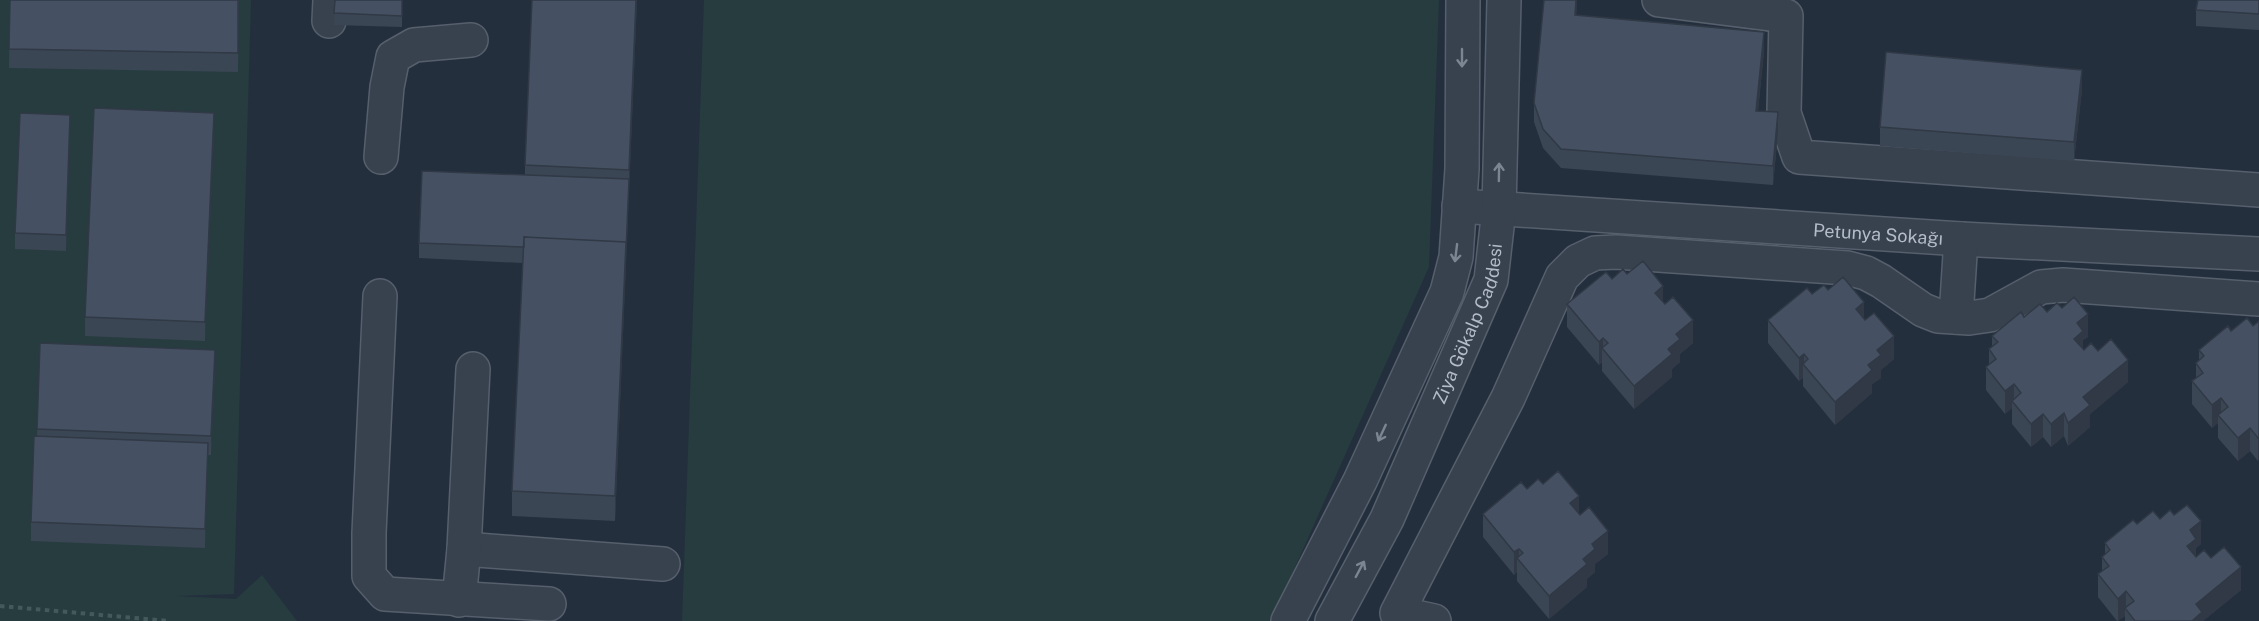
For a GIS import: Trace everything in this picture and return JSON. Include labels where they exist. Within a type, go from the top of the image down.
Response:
[{"type":"street","points":[[1288,621],[1360,481],[1447,292],[1456,258],[1462,169],[1463,0]]},
{"type":"street","name":"Ziya Gökalp Caddesi","points":[[1332,621],[1387,519],[1491,280],[1498,209],[1504,0]]},
{"type":"street","points":[[1659,0],[1786,16],[1784,113],[1799,157],[2259,190]]},
{"type":"street","points":[[381,157],[387,87],[393,57],[414,45],[471,40]]},
{"type":"street","name":"Petunya Sokağı","points":[[1459,206],[1961,238],[2259,254]]},
{"type":"street","points":[[1956,317],[1961,238]]},
{"type":"street","points":[[1434,621],[1397,613],[1508,398],[1562,277],[1578,261],[1595,253],[1616,252],[1847,268],[1866,273],[1923,310],[1938,316],[1969,318],[1990,315],[2041,287],[2063,285],[2259,298]]},
{"type":"street","points":[[380,296],[369,576],[385,594],[549,604]]},
{"type":"street","points":[[459,600],[464,549],[473,369]]},
{"type":"street","points":[[464,549],[663,564]]},
{"type":"path","points":[[0,606],[169,621]]},
{"type":"green space","points":[[0,0],[251,0],[234,594],[176,596],[236,599],[262,575],[297,621],[0,621]]},
{"type":"green space","points":[[704,0],[1439,0],[1429,267],[1271,621],[682,621]]},
{"type":"building","points":[[10,0],[238,0],[238,53],[9,49]]},
{"type":"building","points":[[335,0],[402,0],[402,16],[334,13]]},
{"type":"building","points":[[532,0],[636,0],[629,170],[525,165]]},
{"type":"building","points":[[1544,0],[1576,0],[1575,15],[1764,32],[1756,111],[1778,112],[1773,166],[1561,149],[1543,129],[1534,103]]},
{"type":"building","points":[[2198,0],[2259,0],[2259,14],[2196,10]]},
{"type":"building","points":[[1886,52],[2082,70],[2074,142],[1880,127]]},
{"type":"building","points":[[94,108],[214,113],[205,322],[85,317]]},
{"type":"building","points":[[20,113],[70,115],[66,235],[15,233]]},
{"type":"building","points":[[422,171],[629,179],[626,251],[626,242],[524,237],[524,247],[419,243]]},
{"type":"building","points":[[524,237],[626,242],[615,496],[512,491]]},
{"type":"building","points":[[1643,261],[1663,286],[1655,293],[1665,304],[1673,297],[1693,320],[1676,334],[1680,339],[1668,349],[1672,354],[1634,386],[1602,348],[1608,343],[1603,338],[1599,342],[1567,304],[1606,272],[1612,279],[1623,269],[1627,274]]},
{"type":"building","points":[[1843,277],[1864,302],[1856,309],[1865,320],[1874,313],[1894,336],[1877,350],[1881,355],[1868,365],[1872,370],[1835,402],[1803,364],[1808,359],[1804,354],[1799,358],[1768,320],[1807,288],[1812,294],[1824,285],[1828,290]]},
{"type":"building","points":[[2074,297],[2088,314],[2077,323],[2083,331],[2074,339],[2084,350],[2091,343],[2098,351],[2111,339],[2128,360],[2083,397],[2090,405],[2068,423],[2064,413],[2051,424],[2043,414],[2031,424],[2012,401],[2021,393],[2014,384],[2005,391],[1986,367],[1996,359],[1989,349],[1998,342],[1992,336],[2021,312],[2024,317],[2040,304],[2047,312],[2057,303],[2062,308]]},
{"type":"building","points":[[2247,318],[2253,326],[2259,321],[2258,438],[2250,428],[2238,438],[2218,415],[2228,407],[2221,398],[2212,405],[2192,381],[2203,373],[2196,363],[2204,356],[2199,350],[2228,326],[2231,331]]},
{"type":"building","points":[[40,343],[215,350],[211,436],[37,429]]},
{"type":"building","points":[[34,436],[208,443],[205,529],[31,522]]},
{"type":"building","points":[[1558,471],[1579,496],[1570,503],[1580,515],[1589,507],[1608,531],[1592,544],[1595,549],[1583,559],[1587,564],[1549,596],[1517,558],[1523,553],[1519,549],[1514,552],[1483,514],[1521,482],[1527,489],[1538,479],[1543,484]]},
{"type":"building","points":[[2187,505],[2201,521],[2190,530],[2196,539],[2187,546],[2196,557],[2204,550],[2211,558],[2224,547],[2241,567],[2196,604],[2202,612],[2192,621],[2135,621],[2125,608],[2134,601],[2126,591],[2118,599],[2098,574],[2109,566],[2102,557],[2110,550],[2105,543],[2133,520],[2137,524],[2153,511],[2160,519],[2170,510],[2174,515]]}]
